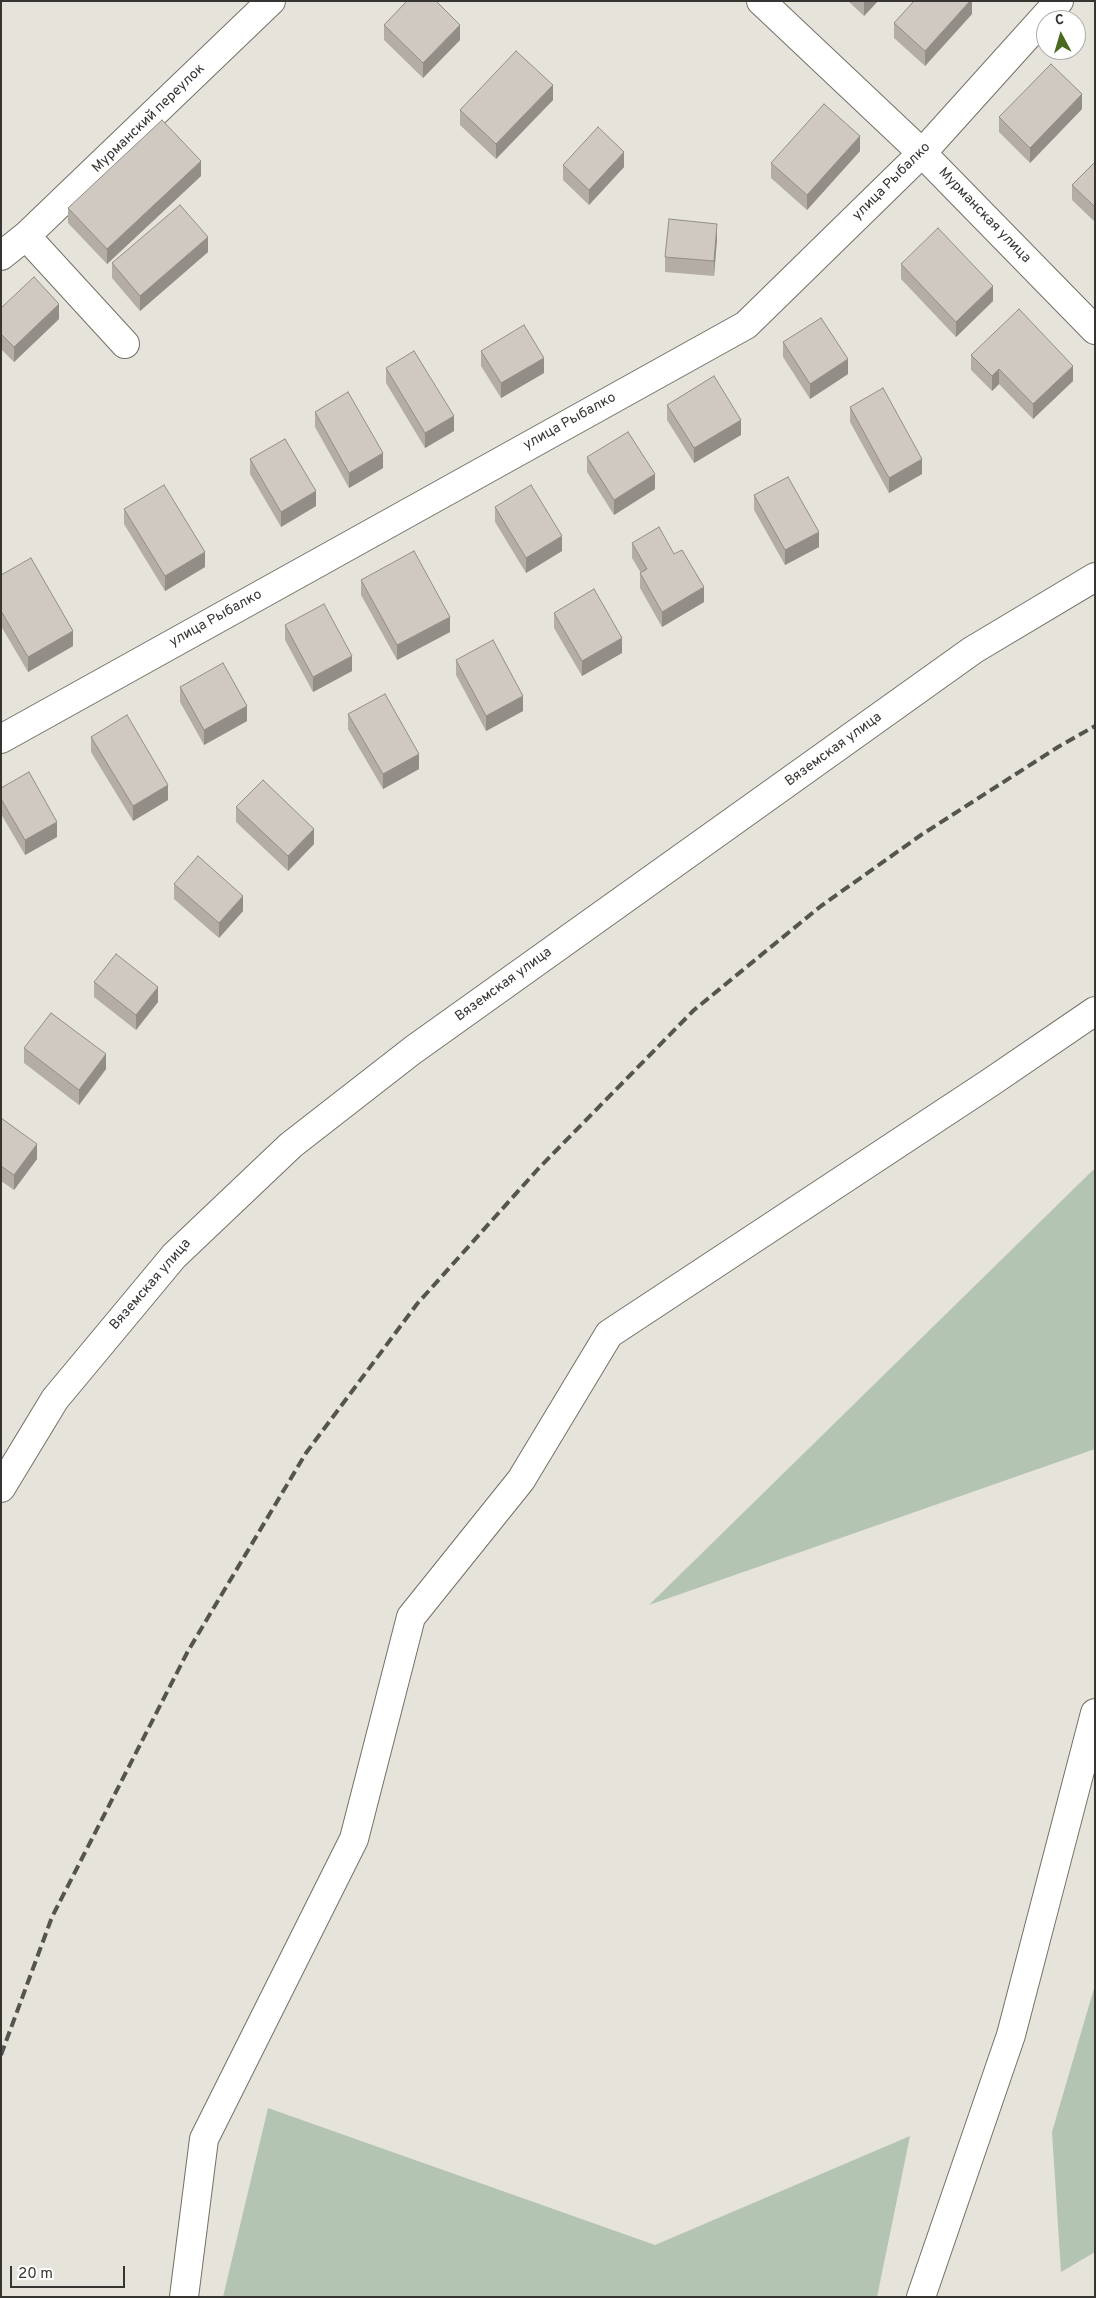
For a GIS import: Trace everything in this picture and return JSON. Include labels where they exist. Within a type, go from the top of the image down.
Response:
[{"type":"street","name":"Мурманский переулок","points":[[1,256],[26,236],[271,1]]},
{"type":"street","name":"Мурманская улица","points":[[761,1],[922,153],[1095,330]]},
{"type":"street","name":"улица Рыбалко","points":[[1,739],[746,324],[922,153],[1059,1]]},
{"type":"street","points":[[26,236],[126,344]]},
{"type":"street","name":"Вяземская улица","points":[[1,1488],[55,1398],[174,1256],[291,1145],[413,1050],[974,650],[1095,577]]},
{"type":"street","points":[[184,2297],[204,2139],[354,1839],[411,1617],[521,1480],[610,1334],[1095,1011]]},
{"type":"street","points":[[921,2297],[1010,2035],[1095,1713]]},
{"type":"green space","points":[[1095,1168],[1095,1449],[649,1605]]},
{"type":"green space","points":[[1095,1985],[1095,2252],[1061,2272],[1052,2132]]},
{"type":"green space","points":[[268,2108],[655,2245],[910,2136],[877,2297],[223,2297]]},
{"type":"building","points":[[407,1],[436,1],[460,25],[423,63],[384,25]]},
{"type":"building","points":[[914,1],[970,1],[925,51],[894,23]]},
{"type":"building","points":[[516,51],[553,85],[496,144],[460,110]]},
{"type":"building","points":[[1051,64],[1082,94],[1030,148],[999,117]]},
{"type":"building","points":[[824,104],[860,136],[807,195],[771,163]]},
{"type":"building","points":[[162,120],[201,161],[107,249],[68,208]]},
{"type":"building","points":[[598,127],[624,152],[589,190],[563,165]]},
{"type":"building","points":[[1095,162],[1095,207],[1072,185]]},
{"type":"building","points":[[180,205],[208,237],[140,296],[112,263]]},
{"type":"building","points":[[669,219],[717,224],[714,261],[665,257]]},
{"type":"building","points":[[938,228],[993,286],[956,322],[901,264]]},
{"type":"building","points":[[34,277],[59,304],[14,347],[1,334],[1,308]]},
{"type":"building","points":[[1019,309],[1073,366],[1033,404],[999,369],[992,376],[971,355]]},
{"type":"building","points":[[821,318],[848,359],[810,384],[783,342]]},
{"type":"building","points":[[524,325],[544,358],[501,383],[481,351]]},
{"type":"building","points":[[414,351],[454,416],[425,433],[386,368]]},
{"type":"building","points":[[714,376],[741,420],[694,448],[667,405]]},
{"type":"building","points":[[883,388],[922,459],[889,478],[850,407]]},
{"type":"building","points":[[348,392],[383,453],[349,473],[315,412]]},
{"type":"building","points":[[628,432],[655,474],[614,500],[587,457]]},
{"type":"building","points":[[285,439],[316,491],[281,512],[250,459]]},
{"type":"building","points":[[788,477],[819,532],[785,550],[754,495]]},
{"type":"building","points":[[164,485],[205,552],[165,576],[124,509]]},
{"type":"building","points":[[531,485],[562,536],[526,558],[495,507]]},
{"type":"building","points":[[659,527],[674,554],[682,550],[704,587],[662,612],[640,573],[647,569],[632,543]]},
{"type":"building","points":[[414,551],[450,617],[397,645],[361,580]]},
{"type":"building","points":[[31,558],[73,631],[28,657],[1,611],[1,575]]},
{"type":"building","points":[[594,589],[622,638],[582,661],[554,613]]},
{"type":"building","points":[[324,604],[352,656],[313,677],[285,625]]},
{"type":"building","points":[[493,640],[523,696],[486,716],[456,660]]},
{"type":"building","points":[[223,663],[247,706],[204,730],[180,687]]},
{"type":"building","points":[[385,694],[419,754],[383,774],[348,714]]},
{"type":"building","points":[[127,715],[168,785],[133,806],[91,737]]},
{"type":"building","points":[[29,772],[57,822],[25,840],[1,799],[1,788]]},
{"type":"building","points":[[263,780],[314,829],[288,856],[236,807]]},
{"type":"building","points":[[198,856],[243,896],[219,923],[174,884]]},
{"type":"building","points":[[116,954],[158,987],[136,1015],[94,982]]},
{"type":"building","points":[[51,1013],[106,1054],[79,1090],[24,1048]]},
{"type":"building","points":[[1,1118],[37,1144],[14,1175],[1,1166]]},
{"type":"railway","points":[[1,2055],[52,1917],[188,1651],[306,1453],[417,1304],[538,1169],[694,1010],[821,906],[921,835],[1058,747],[1095,726]]}]
